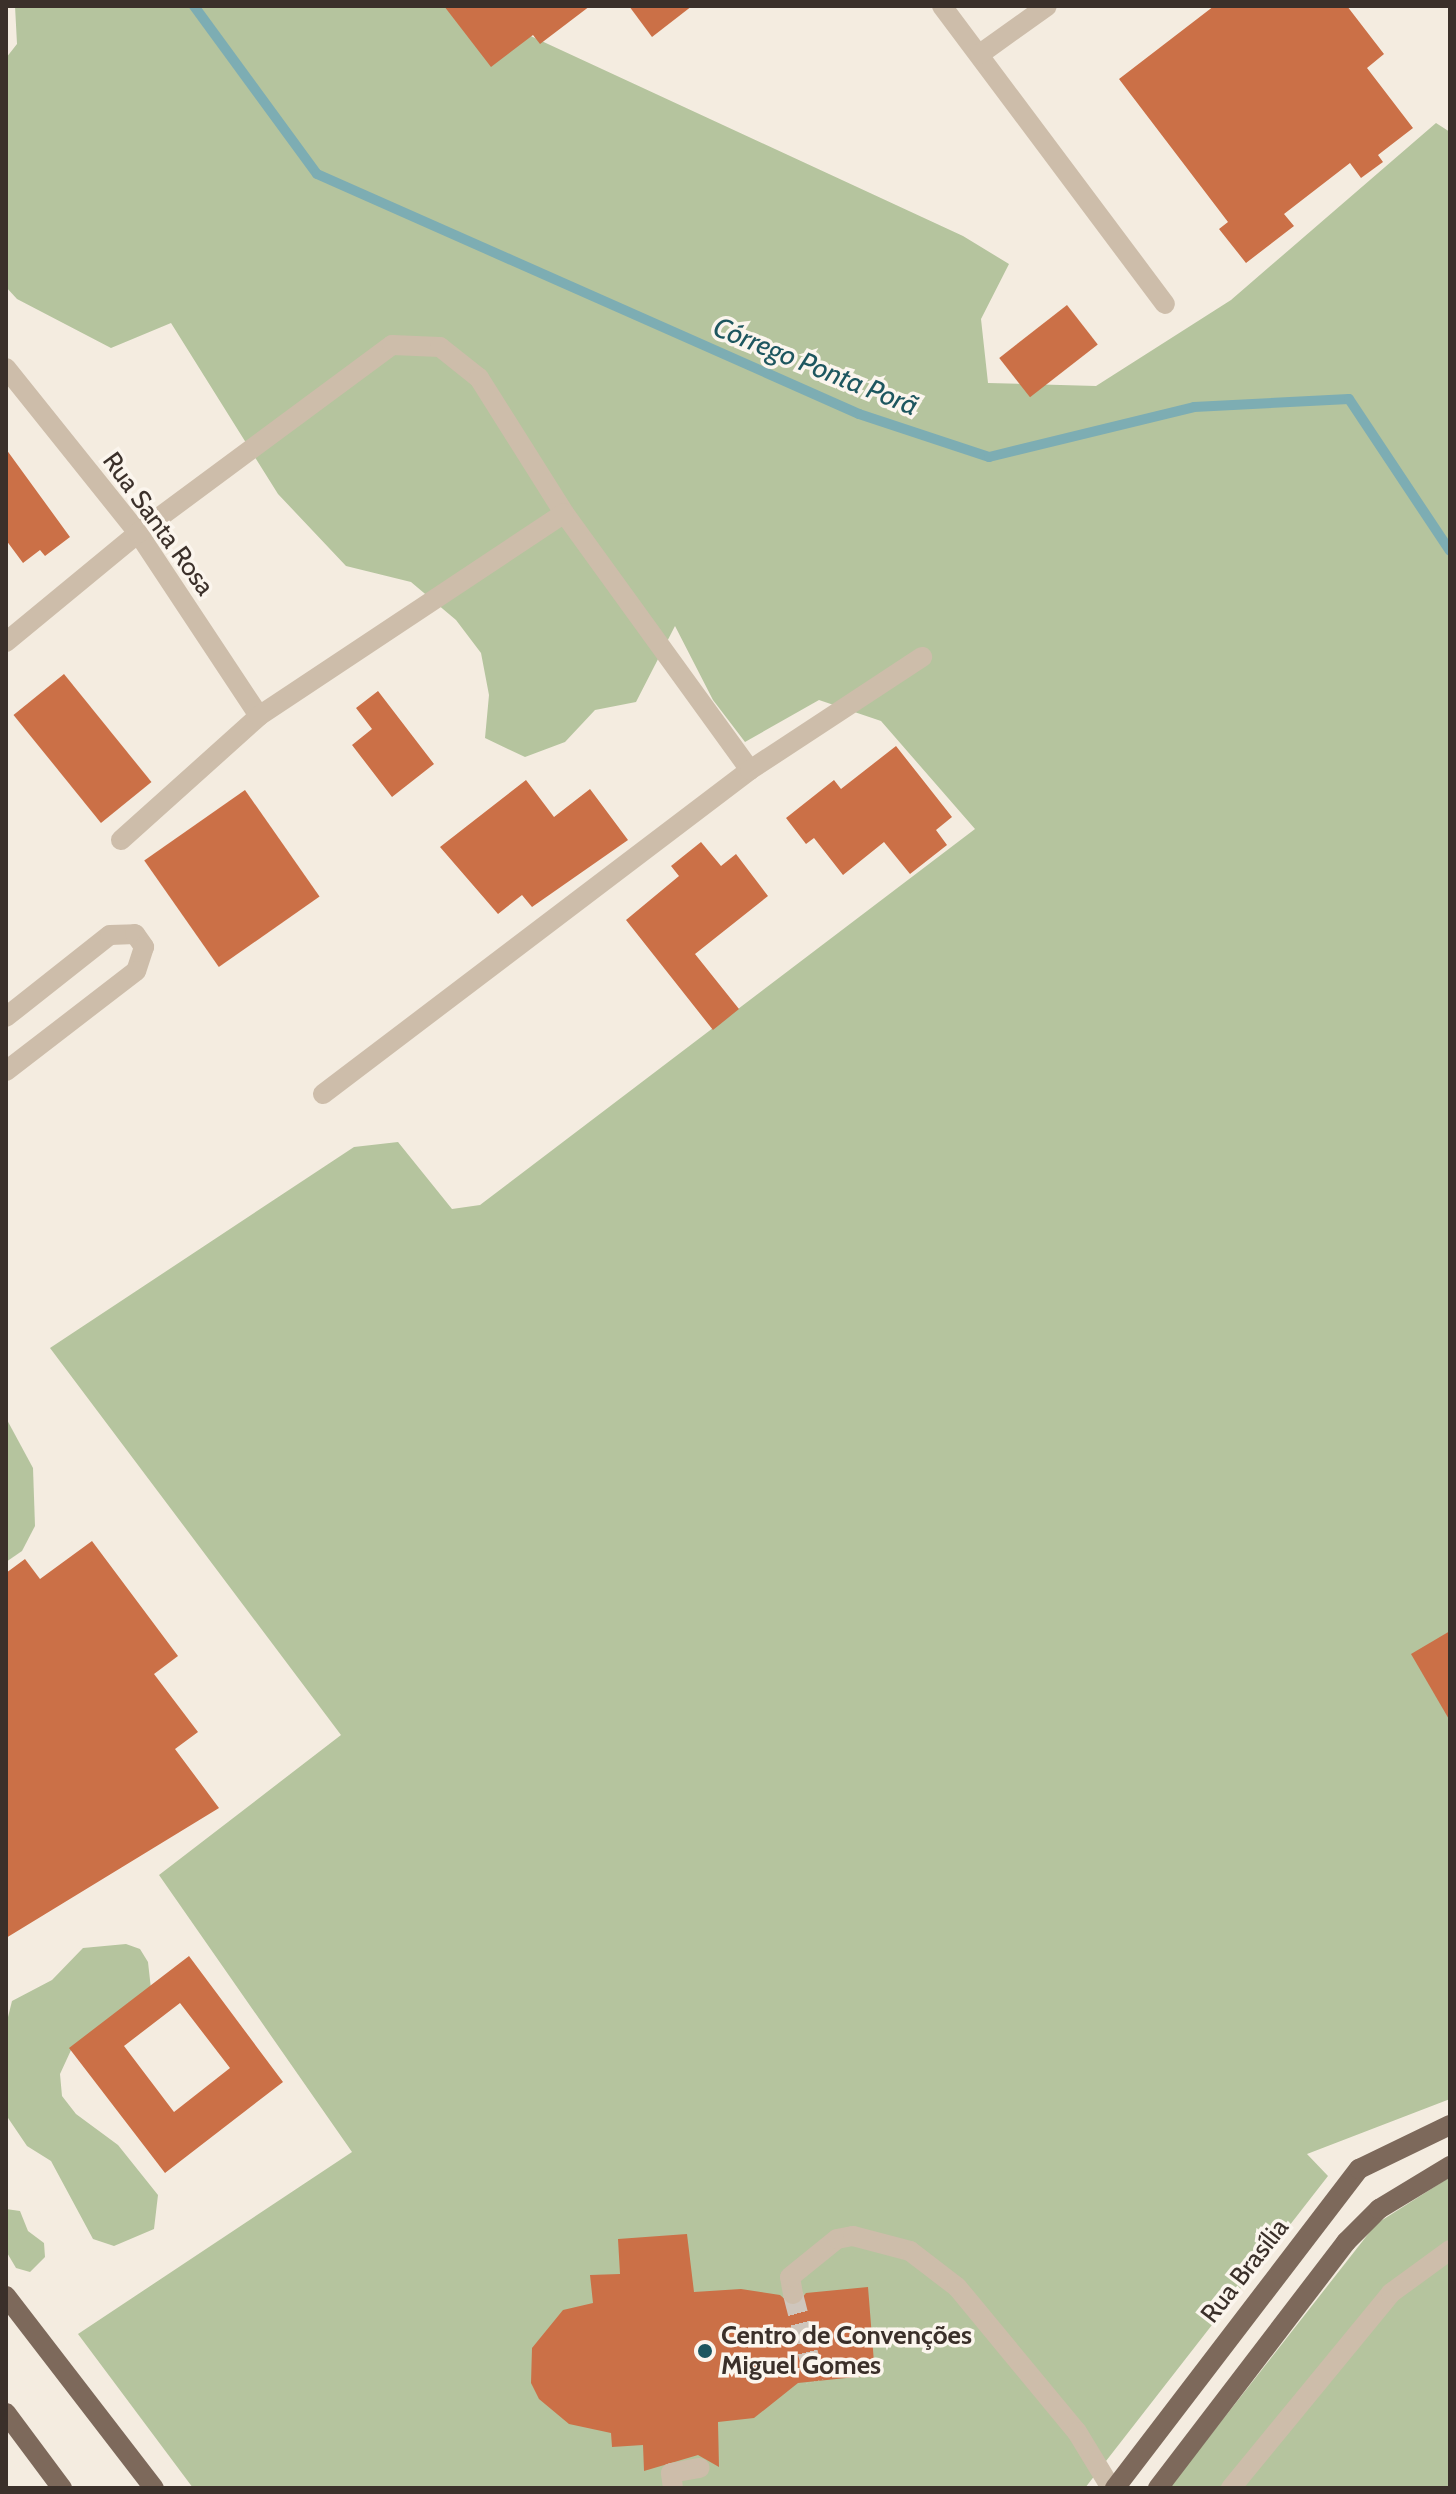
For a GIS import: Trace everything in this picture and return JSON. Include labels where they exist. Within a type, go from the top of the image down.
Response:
[{"type":"main road","name":"Rua Brasília","points":[[1113,2488],[1359,2169],[1450,2125]]},
{"type":"main road","points":[[1158,2488],[1346,2242],[1379,2209],[1450,2166]]},
{"type":"main road","points":[[6,2296],[154,2488]]},
{"type":"main road","points":[[6,2413],[62,2488]]},
{"type":"street","points":[[942,6],[1165,304]]},
{"type":"street","points":[[980,54],[1047,6]]},
{"type":"street","points":[[6,642],[138,533],[392,345],[440,347],[479,378],[564,513],[750,770]]},
{"type":"street","name":"Rua Santa Rosa","points":[[6,368],[138,533],[259,716]]},
{"type":"street","points":[[121,840],[259,716],[564,513]]},
{"type":"street","points":[[323,1094],[750,770],[922,657]]},
{"type":"street","points":[[6,1017],[110,935],[135,934],[144,947],[136,971],[6,1071]]},
{"type":"street","points":[[793,2294],[790,2277],[837,2239],[853,2236],[910,2251],[967,2300],[1077,2432],[1113,2488]]},
{"type":"street","points":[[1231,2488],[1391,2293],[1450,2250]]},
{"type":"street","points":[[673,2488],[671,2473],[700,2468]]},
{"type":"green space","points":[[15,6],[466,6],[963,236],[1009,264],[981,319],[988,383],[1096,386],[1231,300],[1436,123],[1450,132],[1450,2099],[1307,2154],[1328,2176],[1085,2488],[193,2488],[78,2334],[352,2152],[159,1875],[341,1735],[50,1348],[354,1147],[398,1142],[452,1209],[480,1205],[975,829],[881,721],[819,700],[745,742],[713,700],[675,626],[636,702],[595,710],[565,742],[525,757],[485,738],[489,695],[481,653],[456,620],[411,582],[346,566],[278,494],[171,323],[111,348],[17,299],[6,287],[6,58],[17,44]]},
{"type":"green space","points":[[6,1418],[33,1468],[35,1526],[22,1551],[6,1562]]},
{"type":"green space","points":[[126,1944],[140,1949],[148,1962],[151,1989],[72,2048],[60,2074],[62,2096],[76,2114],[118,2145],[158,2195],[154,2229],[114,2246],[93,2239],[51,2161],[27,2146],[6,2115],[6,2025],[12,2001],[52,1980],[83,1948]]},
{"type":"green space","points":[[1450,2177],[1450,2488],[1169,2488],[1376,2224]]},
{"type":"green space","points":[[6,2209],[20,2211],[28,2231],[44,2243],[45,2257],[30,2272],[16,2268],[6,2251]]},
{"type":"building","points":[[444,6],[590,6],[540,44],[533,35],[491,67]]},
{"type":"building","points":[[629,6],[692,6],[652,37]]},
{"type":"building","points":[[1214,6],[1347,6],[1384,54],[1367,68],[1413,128],[1378,155],[1383,162],[1361,178],[1350,163],[1284,214],[1294,226],[1246,263],[1219,229],[1228,222],[1119,79]]},
{"type":"building","points":[[1067,305],[1098,344],[1030,397],[999,358]]},
{"type":"building","points":[[6,449],[70,537],[45,556],[40,550],[23,563],[6,540]]},
{"type":"building","points":[[64,674],[151,782],[101,823],[13,715]]},
{"type":"building","points":[[378,691],[434,764],[392,797],[352,745],[372,729],[356,708]]},
{"type":"building","points":[[896,746],[952,817],[936,830],[947,845],[910,874],[884,842],[843,875],[814,838],[806,844],[786,818],[834,780],[841,789]]},
{"type":"building","points":[[526,780],[554,817],[590,789],[628,840],[532,907],[522,895],[498,914],[440,847]]},
{"type":"building","points":[[245,790],[320,896],[219,967],[144,861]]},
{"type":"building","points":[[701,842],[721,866],[736,854],[768,896],[695,954],[739,1009],[713,1030],[626,920],[679,876],[671,866]]},
{"type":"building","points":[[92,1541],[178,1656],[154,1674],[198,1732],[175,1749],[219,1808],[6,1938],[6,1573],[25,1559],[40,1579]]},
{"type":"building","points":[[1450,1631],[1450,1721],[1411,1654]]},
{"type":"building","points":[[189,1956],[283,2082],[165,2173],[69,2048]],"holes":[[[180,2003],[230,2068],[174,2112],[124,2046]]]},
{"type":"building","points":[[687,2234],[694,2292],[741,2289],[780,2295],[794,2307],[806,2293],[868,2287],[875,2375],[798,2383],[754,2418],[718,2422],[719,2467],[698,2455],[644,2471],[643,2445],[612,2447],[611,2433],[569,2424],[539,2399],[531,2383],[532,2348],[563,2310],[593,2303],[590,2275],[620,2274],[618,2239]]},
{"type":"waterway","name":"Córrego Ponta Porã","points":[[194,6],[317,174],[859,414],[989,457],[1194,407],[1349,399],[1450,551]]},
{"type":"tunnel","points":[[793,2294],[815,2381]]},
{"type":"place","name":"Centro de Convenções Miguel Gomes","points":[[705,2351]]}]
